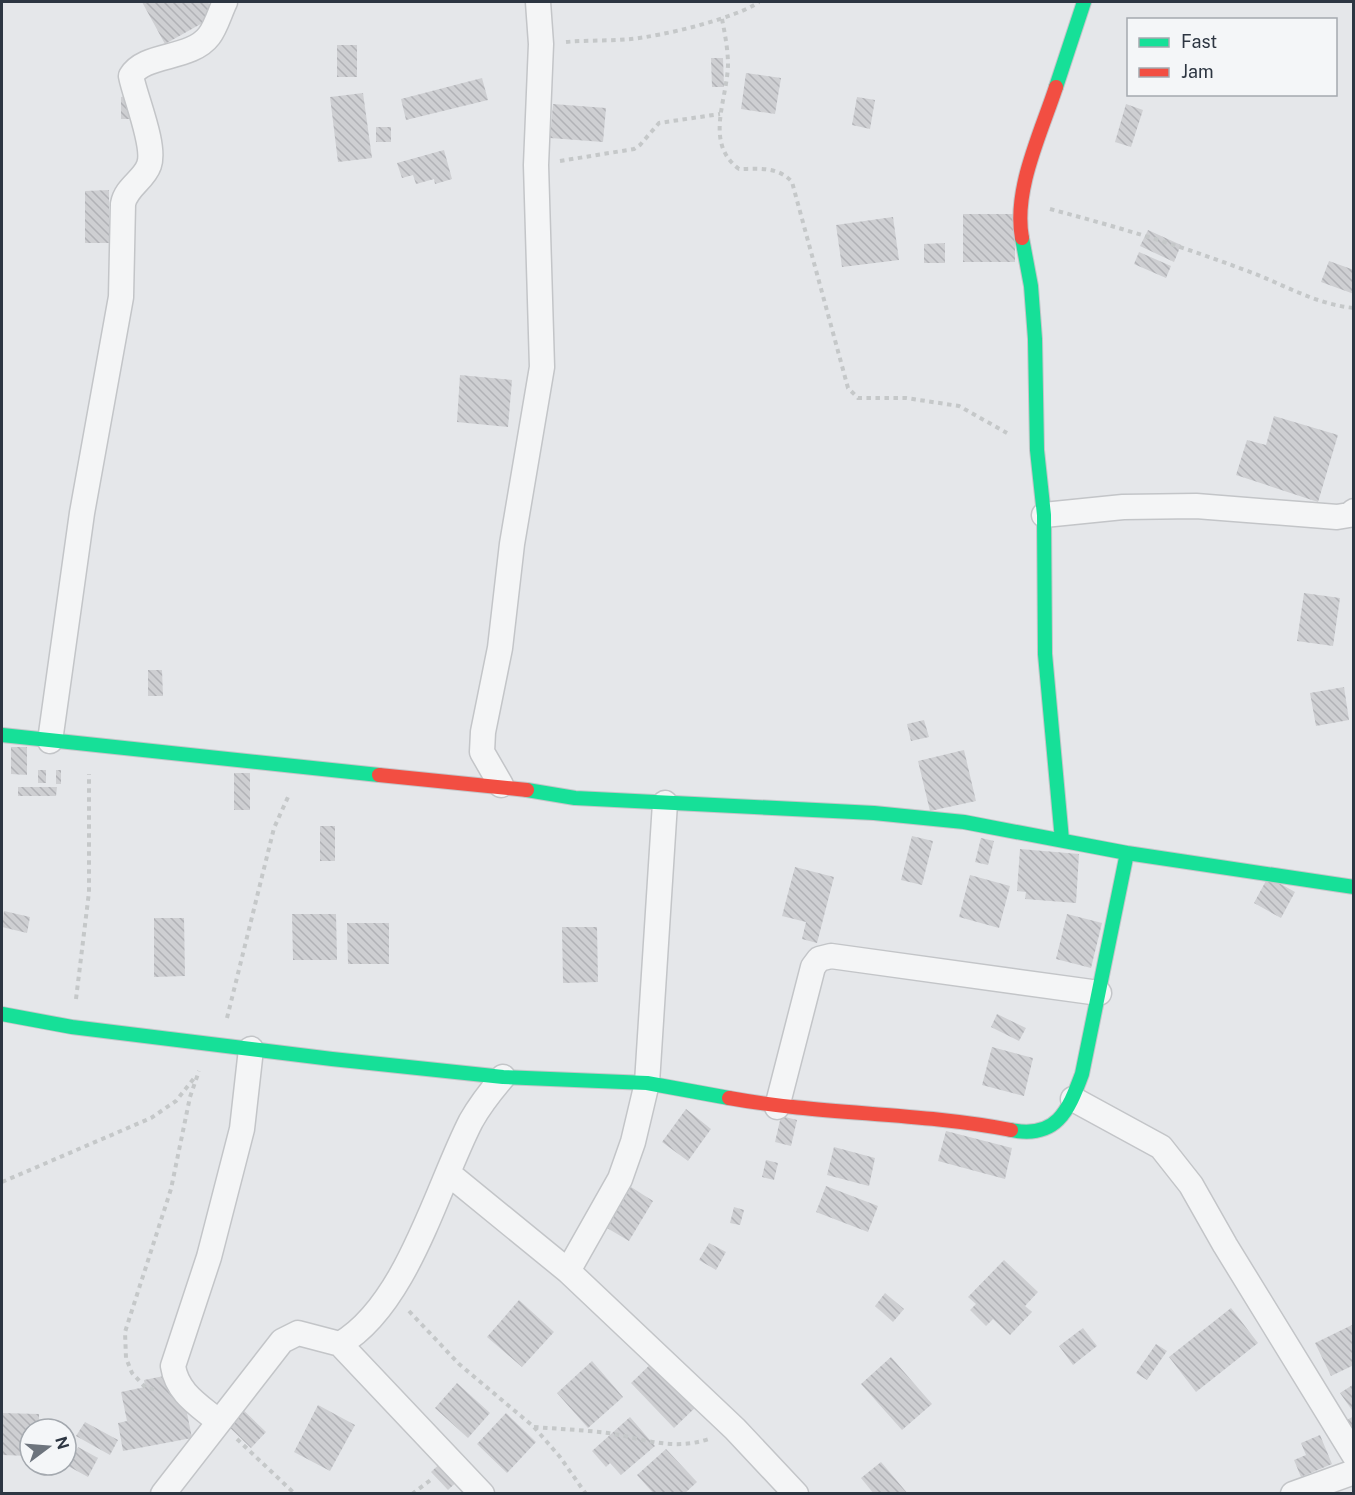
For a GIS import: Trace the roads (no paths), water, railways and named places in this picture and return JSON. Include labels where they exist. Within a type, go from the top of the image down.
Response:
[{"type":"street","points":[[50,741],[82,513],[121,297],[124,196],[149,166],[150,156],[131,76],[141,66],[188,51],[203,42],[210,35],[225,2]]},
{"type":"street","points":[[460,782],[482,752],[487,704],[500,648],[523,469],[542,367],[536,165],[541,44],[538,2]]},
{"type":"street","points":[[1062,840],[1046,654],[1044,515],[1037,450],[1035,339],[1031,286],[1019,223],[1021,202],[1084,2]]},
{"type":"street","points":[[1044,515],[1123,507],[1196,506],[1337,516],[1349,515],[1353,511]]},
{"type":"street","points":[[2,735],[310,769],[501,785],[575,798],[874,813],[964,822],[1127,853],[1353,887]]},
{"type":"street","points":[[482,752],[501,785]]},
{"type":"street","points":[[568,1271],[620,1179],[633,1142],[647,1083],[665,803]]},
{"type":"street","points":[[2,1014],[72,1027],[503,1077],[647,1083],[777,1107],[965,1121],[1029,1134],[1045,1130],[1056,1122],[1073,1099],[1082,1074],[1127,853]]},
{"type":"street","points":[[777,1107],[813,967],[819,959],[831,956],[1099,993]]},
{"type":"street","points":[[219,1422],[184,1392],[175,1381],[173,1366],[209,1257],[242,1129],[251,1049]]},
{"type":"street","points":[[340,1344],[367,1323],[390,1291],[429,1223],[471,1121],[503,1077]]},
{"type":"street","points":[[1073,1099],[1161,1147],[1191,1185],[1353,1455]]},
{"type":"street","points":[[448,1173],[568,1271],[735,1429],[796,1494]]},
{"type":"street","points":[[164,1494],[282,1341],[298,1334],[340,1344],[482,1494]]},
{"type":"street","points":[[1293,1494],[1353,1472]]}]
